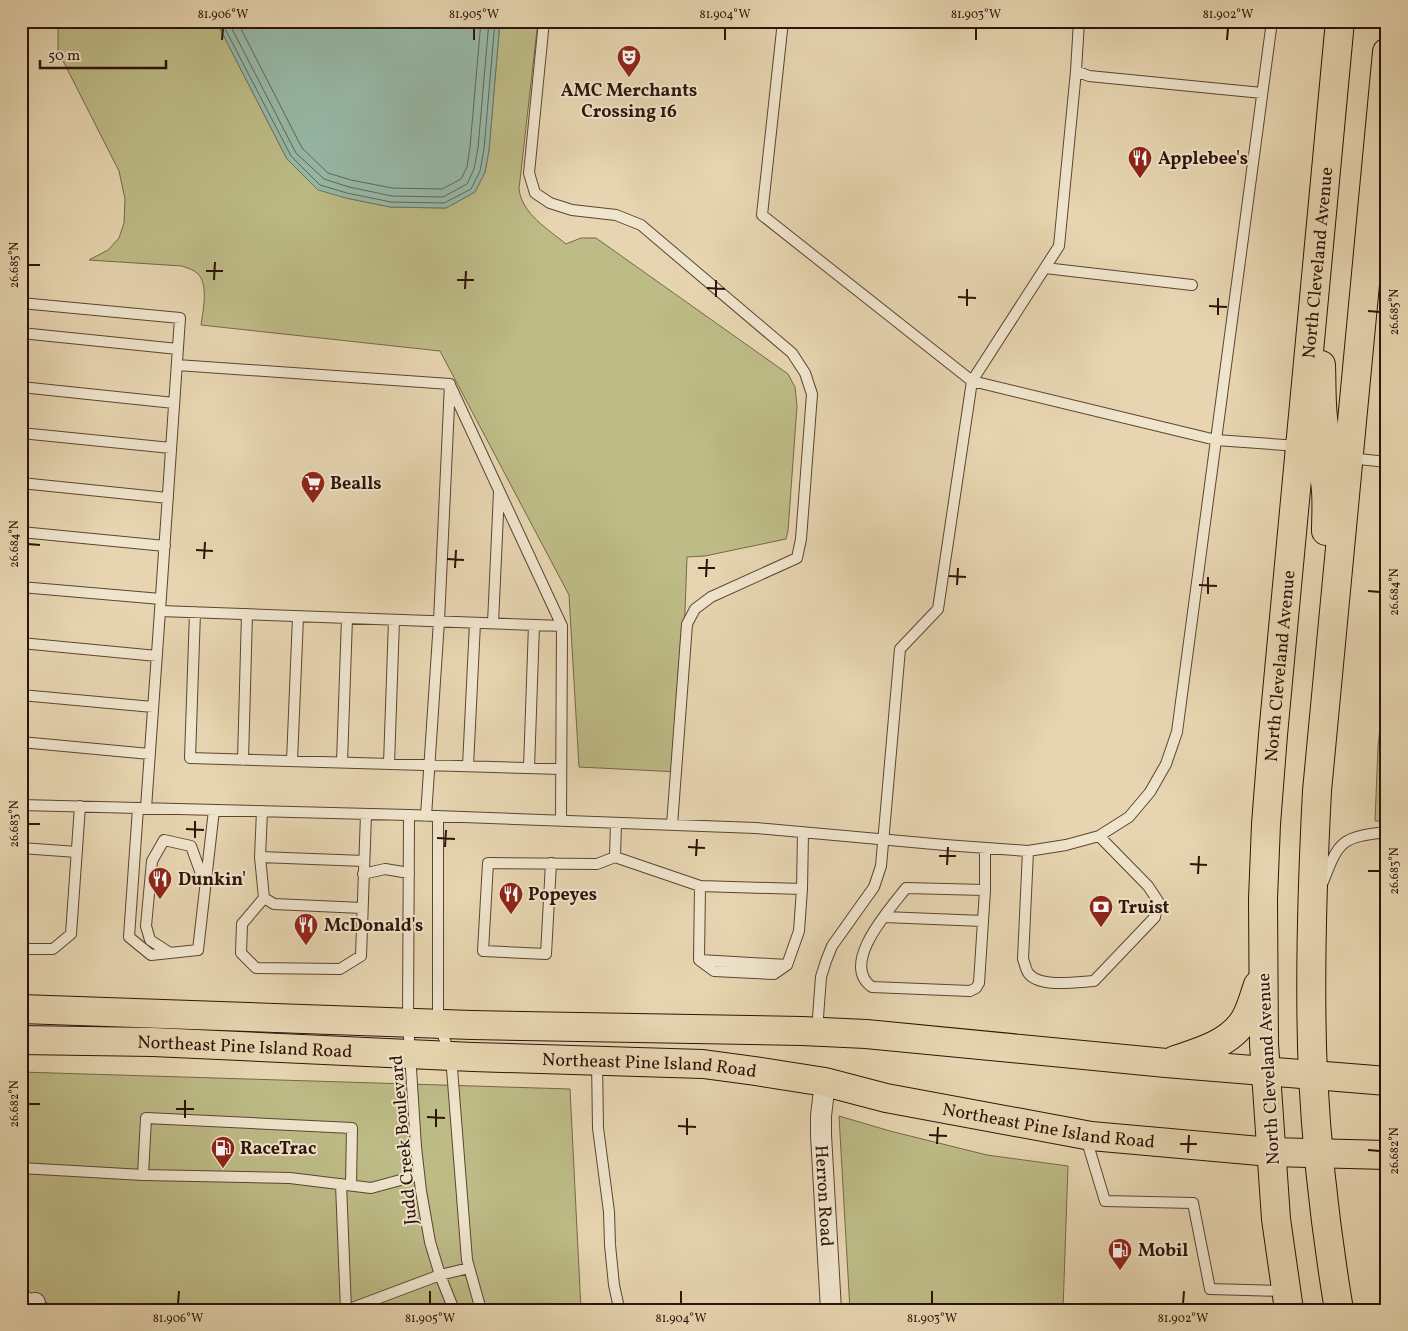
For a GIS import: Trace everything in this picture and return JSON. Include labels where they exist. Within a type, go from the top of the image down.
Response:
[{"type":"main road","name":"North Cleveland Avenue","points":[[1288,1301],[1276,1219],[1264,1072],[1263,900],[1266,824],[1340,21]]},
{"type":"main road","points":[[1339,1310],[1330,1254],[1313,1076],[1312,911],[1317,791],[1387,52]]},
{"type":"main road","points":[[1316,266],[1324,428],[1334,448],[1348,458]]},
{"type":"main road","points":[[1300,446],[1310,451],[1320,464],[1325,481],[1330,656]]},
{"type":"main road","points":[[1166,1063],[1204,1051],[1228,1037],[1244,1019],[1263,974]]},
{"type":"main road","name":"Northeast Pine Island Road","points":[[21,1009],[438,1023],[866,1034],[1264,1072],[1387,1081]]},
{"type":"main road","name":"Northeast Pine Island Road","points":[[21,1040],[153,1042],[451,1056],[703,1064],[825,1082],[886,1098],[1085,1135],[1271,1152],[1387,1155]]},
{"type":"street","name":"Herron Road","points":[[825,1082],[821,1135],[831,1310]]},
{"type":"lane","points":[[544,21],[529,173],[535,193],[550,203],[572,210],[616,215],[640,224],[792,354],[805,374],[812,394],[801,539],[797,558],[711,597],[695,609],[687,624],[672,825]]},
{"type":"lane","points":[[783,21],[762,215],[972,381],[1216,440],[1300,446]]},
{"type":"lane","points":[[817,1032],[821,978],[826,961],[832,946],[874,887],[881,866],[900,649],[938,609],[972,381],[1059,246],[1080,21]]},
{"type":"lane","points":[[21,805],[409,815],[756,828],[1028,851],[1066,845],[1099,836],[1129,817],[1150,792],[1166,764],[1177,732],[1272,21]]},
{"type":"lane","points":[[1076,71],[1089,76],[1262,93]]},
{"type":"lane","points":[[1045,268],[1192,285]]},
{"type":"lane","points":[[21,303],[180,318],[154,707],[129,937],[151,955],[198,950],[214,810]]},
{"type":"lane","points":[[21,334],[178,349]]},
{"type":"lane","points":[[177,365],[450,384]]},
{"type":"lane","points":[[450,384],[562,626],[561,821]]},
{"type":"lane","points":[[426,816],[450,384]]},
{"type":"lane","points":[[21,387],[174,403]]},
{"type":"lane","points":[[21,432],[171,448]]},
{"type":"lane","points":[[1348,458],[1387,462]]},
{"type":"lane","points":[[21,483],[168,498]]},
{"type":"lane","points":[[493,624],[499,490]]},
{"type":"lane","points":[[21,532],[165,546]]},
{"type":"lane","points":[[21,587],[161,599]]},
{"type":"lane","points":[[160,611],[562,626]]},
{"type":"lane","points":[[195,612],[190,758],[561,769]]},
{"type":"lane","points":[[243,760],[247,614]]},
{"type":"lane","points":[[292,761],[298,617]]},
{"type":"lane","points":[[342,762],[347,618]]},
{"type":"lane","points":[[389,764],[394,620]]},
{"type":"lane","points":[[468,766],[475,623]]},
{"type":"lane","points":[[529,768],[534,625]]},
{"type":"lane","points":[[21,643],[157,656]]},
{"type":"lane","points":[[21,694],[154,707]]},
{"type":"lane","points":[[21,742],[150,754]]},
{"type":"lane","points":[[21,949],[53,949],[71,934],[80,806]]},
{"type":"lane","points":[[262,811],[260,858],[264,898],[242,924],[241,953],[256,968],[340,969],[361,956],[366,814]]},
{"type":"lane","name":"Judd Creek Boulevard","points":[[409,815],[408,1022],[419,1175],[430,1242],[454,1310]]},
{"type":"lane","points":[[438,816],[438,1023],[451,1056],[467,1260],[482,1310]]},
{"type":"lane","points":[[615,857],[616,823]]},
{"type":"lane","points":[[700,886],[699,960],[714,971],[774,974],[787,965],[799,930],[803,832]]},
{"type":"lane","points":[[1312,911],[1334,853],[1347,841],[1358,835],[1387,832]]},
{"type":"lane","points":[[1028,851],[1023,959],[1028,973],[1037,980],[1065,983],[1094,980],[1155,917],[1158,901],[1148,886],[1099,836]]},
{"type":"lane","points":[[170,953],[150,940],[146,926],[152,861],[164,840],[191,846],[205,885]]},
{"type":"lane","points":[[21,848],[77,852]]},
{"type":"lane","points":[[984,848],[984,890],[983,921],[979,983],[976,988],[970,991],[872,987],[864,982],[862,960],[866,944],[906,888],[984,890]]},
{"type":"lane","points":[[551,863],[546,954],[482,951],[488,863],[551,863],[597,864],[615,857],[700,886],[802,889]]},
{"type":"lane","points":[[260,858],[364,860]]},
{"type":"lane","points":[[363,874],[386,869],[409,873]]},
{"type":"lane","points":[[264,898],[274,904],[362,908]]},
{"type":"lane","points":[[884,917],[983,921]]},
{"type":"lane","points":[[597,1061],[598,1128],[609,1212],[614,1285],[619,1308]]},
{"type":"lane","points":[[143,1175],[146,1118],[352,1128],[346,1185],[346,1310],[440,1274],[470,1268]]},
{"type":"lane","points":[[1085,1135],[1104,1201],[1193,1203],[1210,1289],[1288,1301]]},
{"type":"lane","points":[[21,1168],[143,1175],[290,1178],[370,1188],[419,1175]]},
{"type":"lane","points":[[29,1302],[43,1308],[55,1310]]},
{"type":"shaded area","points":[[58,21],[216,21],[287,159],[318,189],[346,198],[390,207],[446,208],[475,192],[485,172],[489,150],[500,21],[538,21],[519,189],[525,206],[544,227],[566,244],[581,238],[596,238],[788,374],[795,387],[797,406],[786,539],[705,556],[687,557],[679,772],[579,767],[569,595],[440,351],[201,325],[204,290],[201,278],[194,271],[182,266],[89,260],[108,250],[119,238],[124,223],[125,199],[119,171],[58,51]]},
{"type":"shaded area","points":[[1387,665],[1387,822],[1375,821],[1378,746]]},
{"type":"shaded area","points":[[21,1072],[570,1089],[581,1310],[21,1310]]},
{"type":"shaded area","points":[[839,1116],[890,1131],[987,1155],[1068,1166],[1063,1310],[850,1310]]},
{"type":"water","points":[[216,21],[500,21],[489,150],[485,172],[475,192],[446,208],[390,207],[318,190],[287,159]]},
{"type":"place","name":"AMC Merchants Crossing 16","points":[[629,78]]},
{"type":"place","name":"Applebee's","points":[[1140,179]]},
{"type":"place","name":"Bealls","points":[[313,504]]},
{"type":"place","name":"Dunkin'","points":[[160,900]]},
{"type":"place","name":"Popeyes","points":[[511,915]]},
{"type":"place","name":"Truist","points":[[1101,928]]},
{"type":"place","name":"McDonald's","points":[[306,946]]},
{"type":"place","name":"RaceTrac","points":[[223,1169]]},
{"type":"place","name":"Mobil","points":[[1120,1271]]}]
